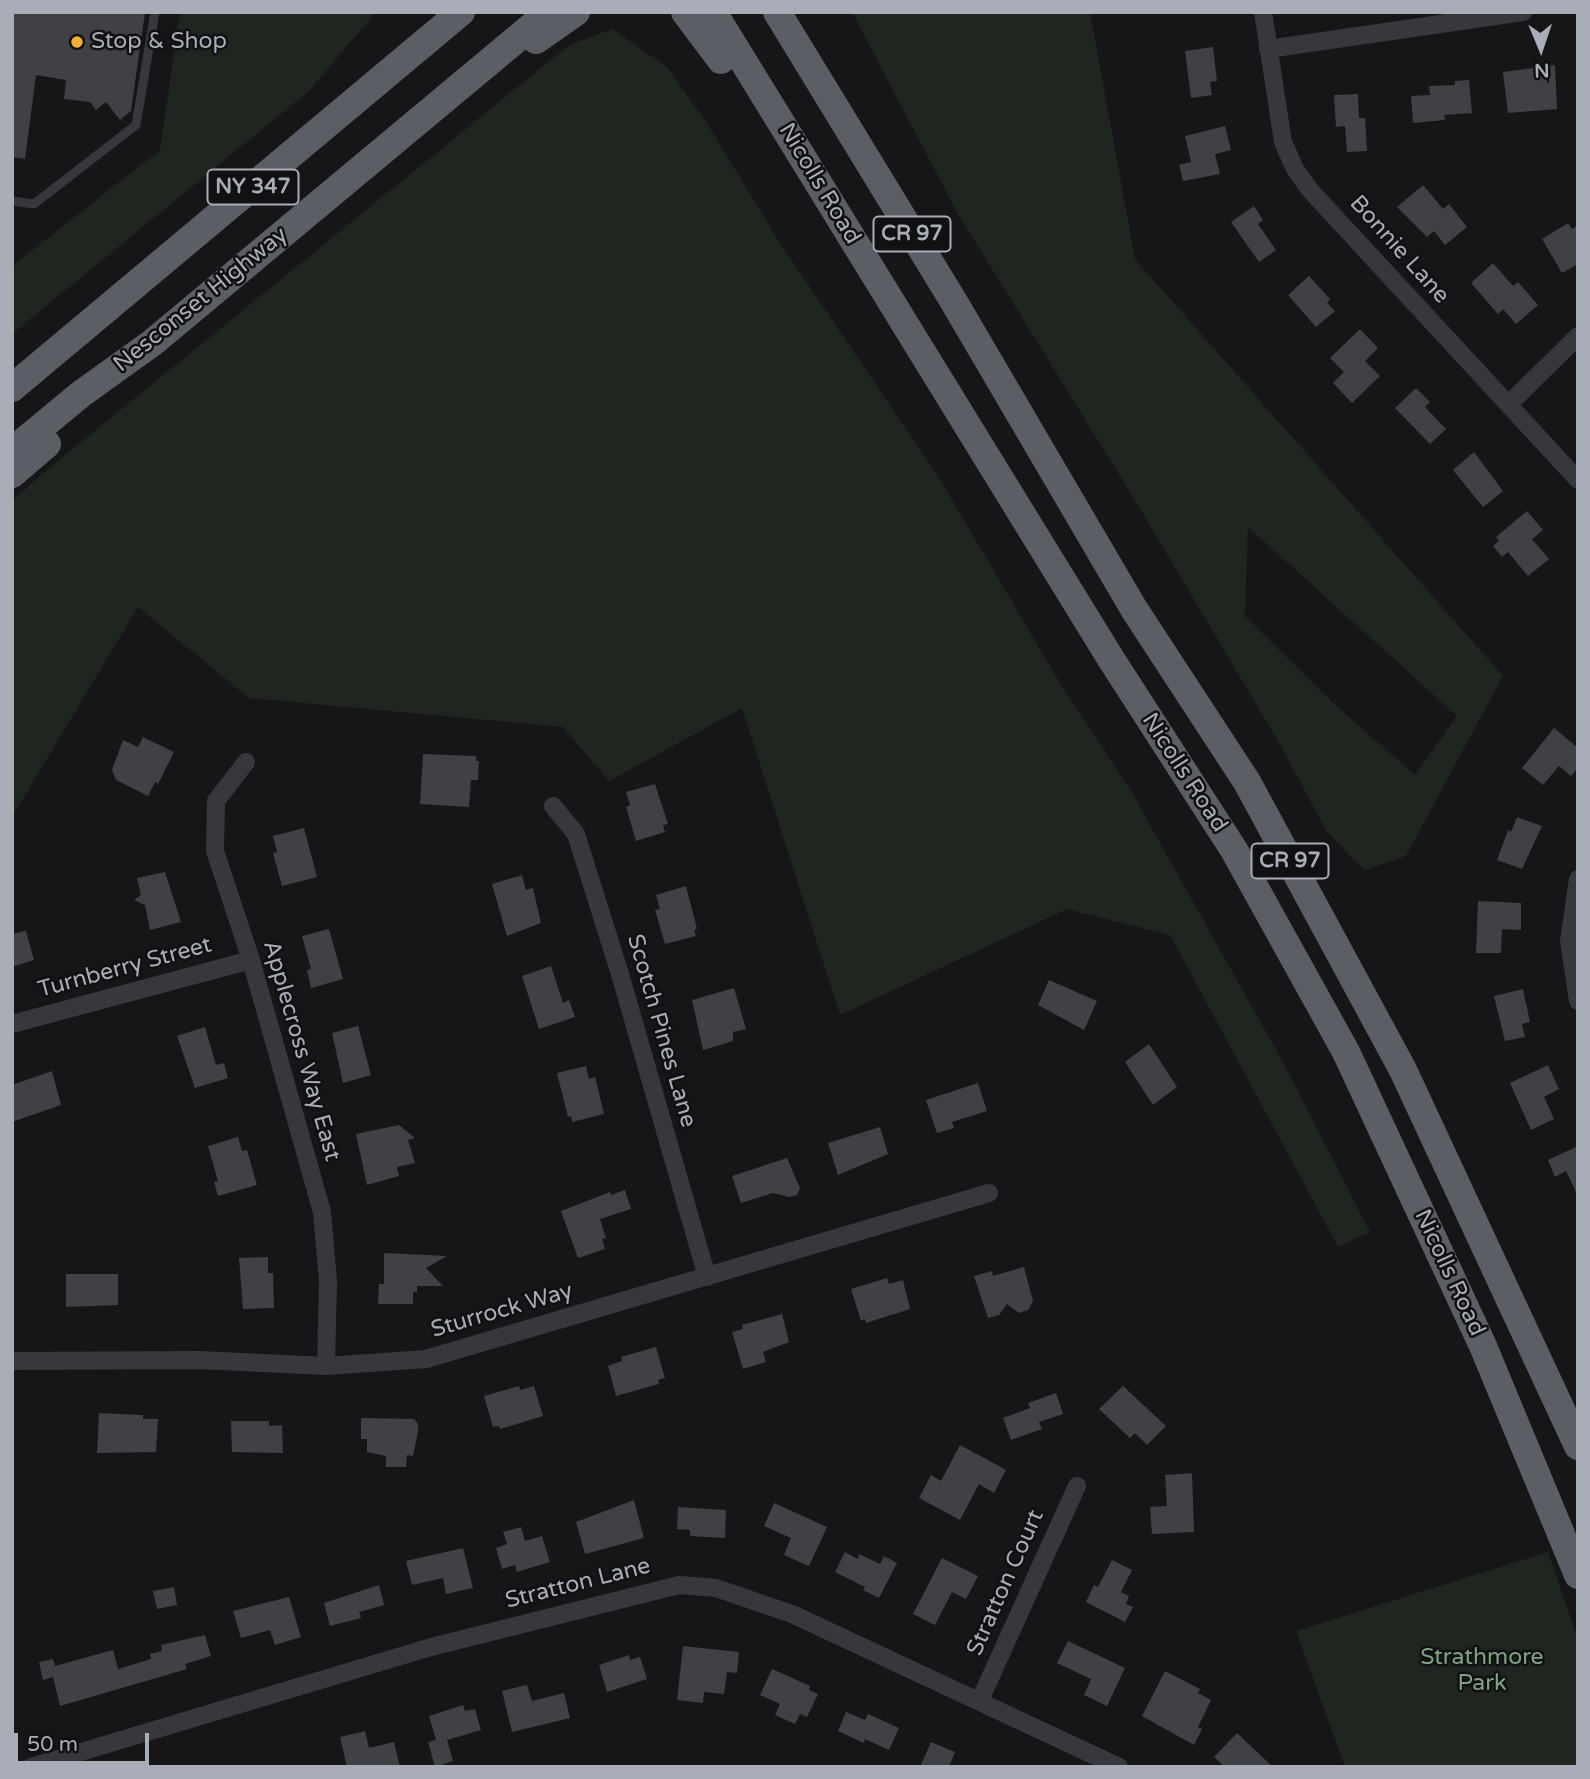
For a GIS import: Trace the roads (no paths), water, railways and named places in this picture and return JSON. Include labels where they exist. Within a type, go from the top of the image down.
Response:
[{"type":"highway","name":"NY 347","points":[[12,388],[461,12]]},
{"type":"highway","name":"Nesconset Highway","points":[[12,451],[81,394],[152,343],[549,12]]},
{"type":"highway","points":[[427,114],[576,12]]},
{"type":"highway","points":[[685,12],[722,62],[789,134]]},
{"type":"highway","name":"Nicolls Road","points":[[713,12],[1111,659],[1234,850],[1339,1040],[1483,1346],[1578,1575]]},
{"type":"highway","name":"Nicolls Road","points":[[777,12],[961,313],[1134,609],[1247,782],[1403,1070],[1578,1446]]},
{"type":"highway","points":[[787,12],[809,65]]},
{"type":"highway","points":[[12,474],[86,411],[152,343]]},
{"type":"street","name":"Bonnie Lane","points":[[1263,12],[1283,142],[1295,169],[1310,190],[1578,480]]},
{"type":"street","points":[[1268,50],[1523,12]]},
{"type":"street","points":[[1509,404],[1578,336]]},
{"type":"street","name":"Applecross Way East","points":[[246,762],[216,801],[215,851],[251,960],[322,1212],[328,1281],[326,1366]]},
{"type":"street","name":"Scotch Pines Lane","points":[[553,806],[576,834],[620,974],[707,1277]]},
{"type":"street","points":[[1578,879],[1569,942],[1578,1001]]},
{"type":"street","name":"Turnberry Street","points":[[12,1024],[251,960]]},
{"type":"street","name":"Sturrock Way","points":[[12,1361],[199,1360],[326,1366],[426,1359],[989,1193]]},
{"type":"street","name":"Stratton Court","points":[[980,1700],[1077,1486]]},
{"type":"street","name":"Stratton Lane","points":[[31,1767],[430,1647],[679,1585],[716,1588],[792,1614],[1119,1767]]},
{"type":"lane","points":[[12,201],[34,204],[136,125],[155,12]]},
{"type":"place","name":"Stop & Shop","points":[[77,42]]},
{"type":"park label","name":"Strathmore Park","points":[[1482,1671]]}]
